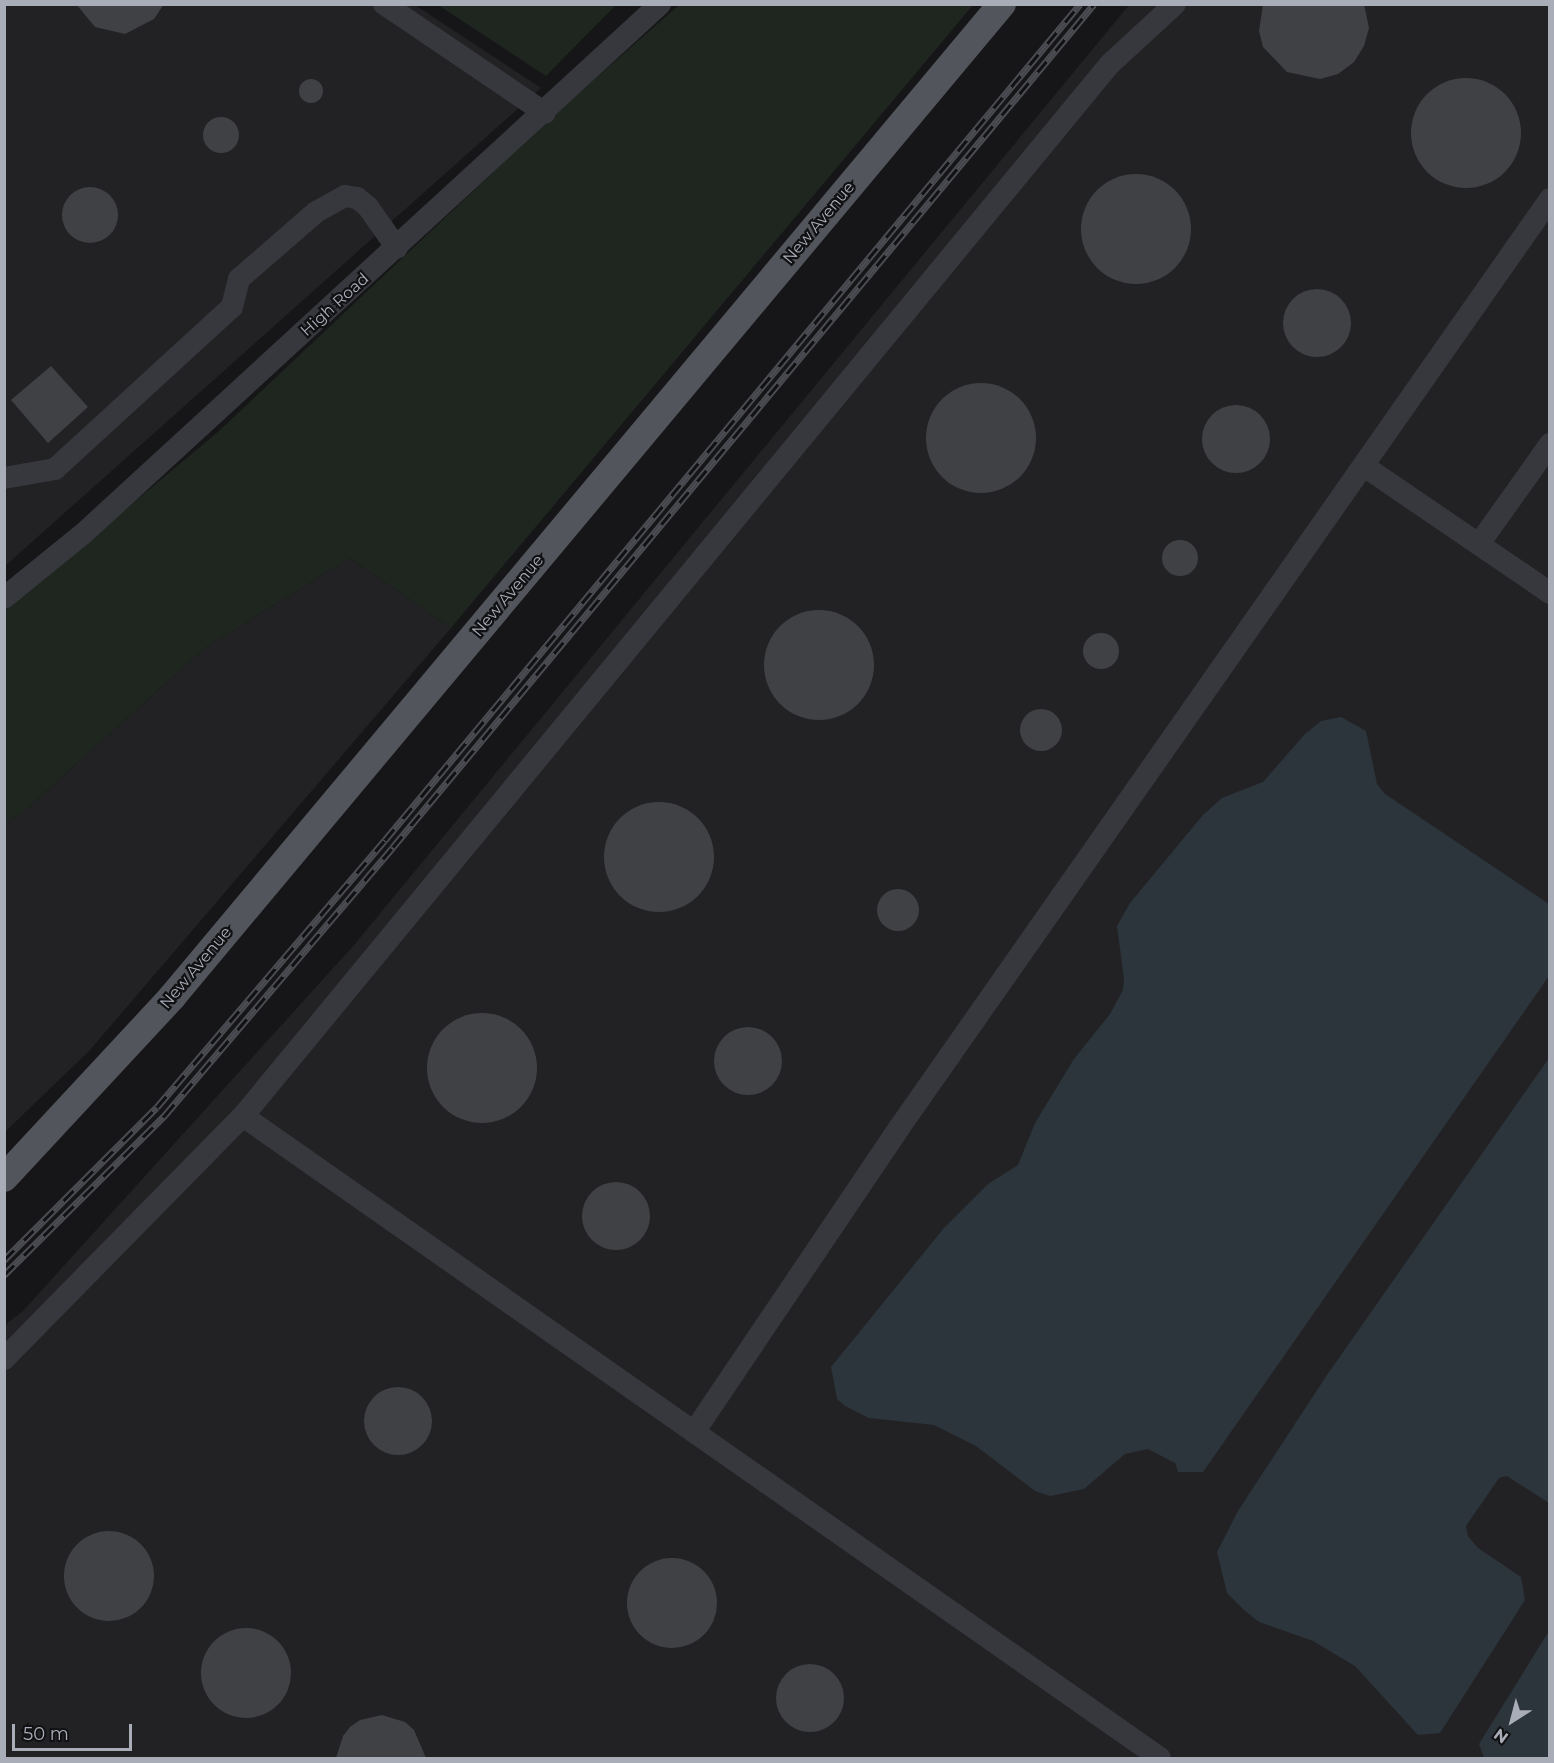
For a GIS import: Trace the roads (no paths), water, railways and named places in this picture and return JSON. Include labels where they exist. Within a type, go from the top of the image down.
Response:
[{"type":"main road","name":"New Avenue","points":[[4,1178],[97,1082],[179,988],[1002,4]]},
{"type":"street","points":[[384,4],[545,113]]},
{"type":"street","name":"High Road","points":[[4,598],[84,533],[545,113],[660,4]]},
{"type":"street","points":[[4,1359],[243,1116],[1110,64],[1175,4]]},
{"type":"street","points":[[4,478],[55,469],[232,307],[239,279],[316,212],[345,196],[357,198],[368,207],[397,248]]},
{"type":"street","points":[[694,1432],[899,1128],[1550,199]]},
{"type":"street","points":[[1479,544],[1550,444]]},
{"type":"street","points":[[1364,466],[1550,593]]},
{"type":"street","points":[[243,1116],[1160,1758]]},
{"type":"railway","points":[[4,1260],[157,1107],[385,840],[1080,4]]},
{"type":"railway","points":[[4,1275],[165,1115],[393,847],[1094,4]]}]
